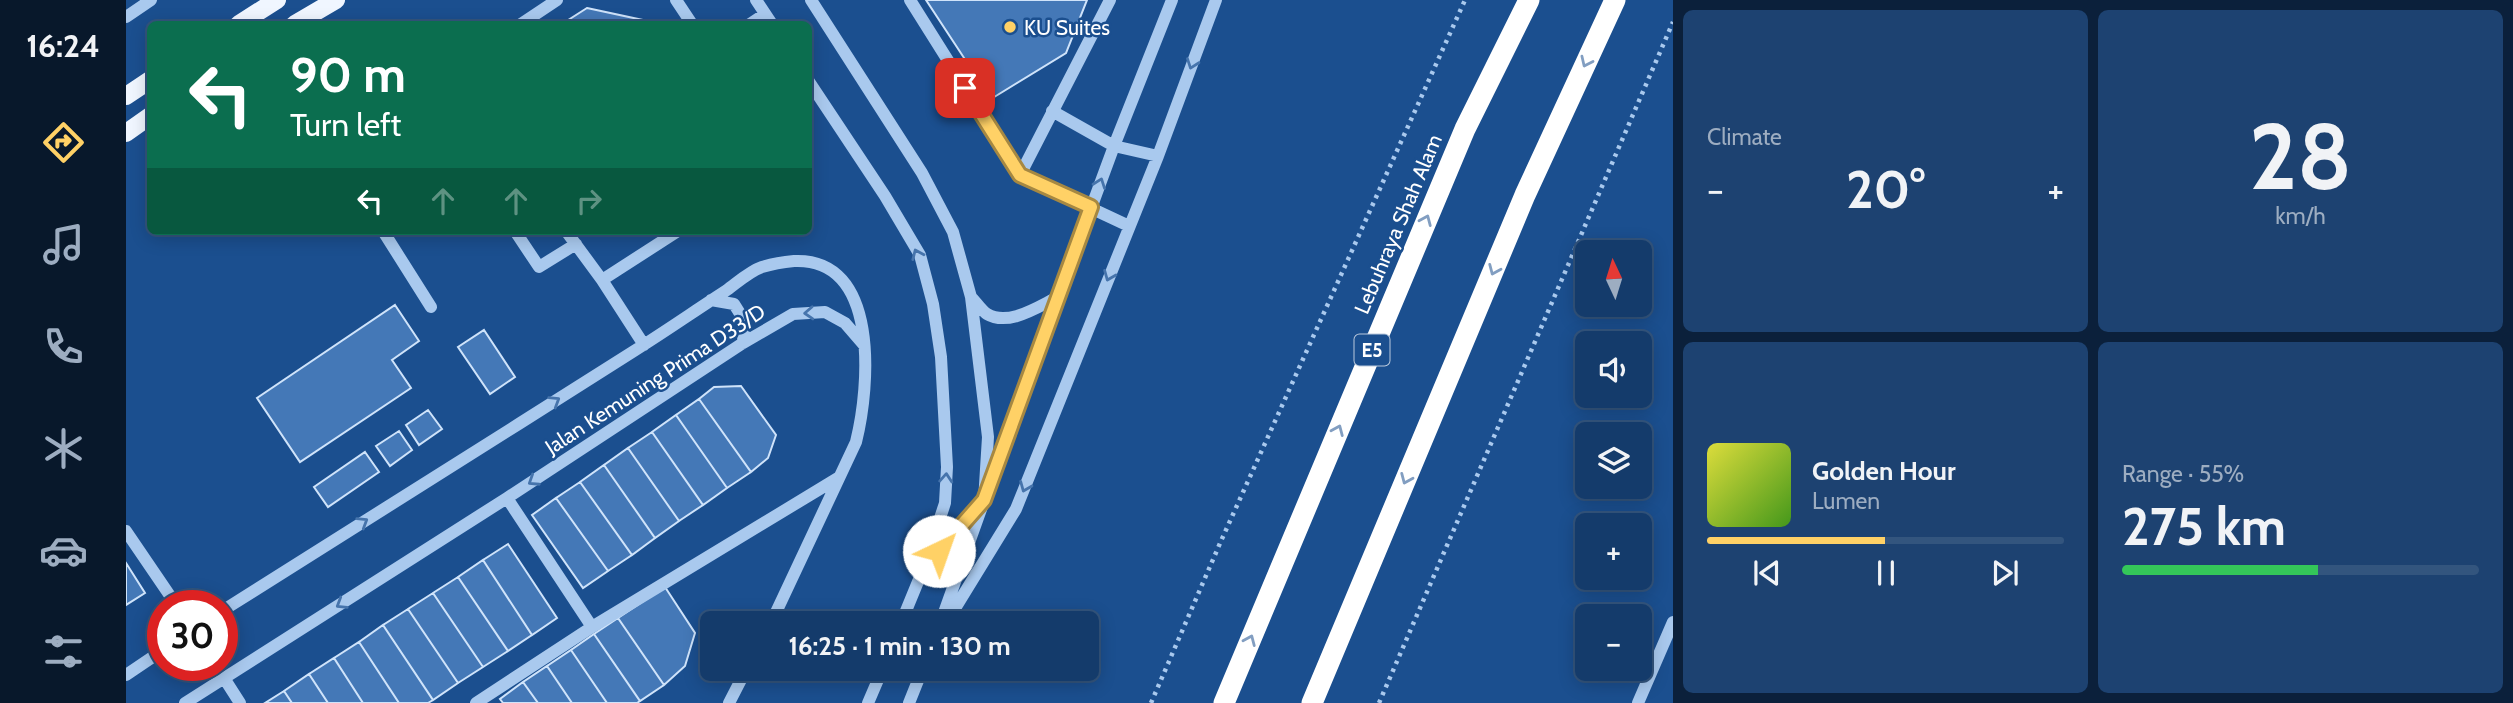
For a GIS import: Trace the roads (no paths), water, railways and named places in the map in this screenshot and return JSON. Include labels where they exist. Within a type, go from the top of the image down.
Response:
[{"type":"highway","name":"Lebuhraya Shah Alam","points":[[1224,703],[1465,129],[1529,0]]},
{"type":"highway","points":[[1312,703],[1519,208],[1615,0]]},
{"type":"main road","points":[[248,21],[277,0]]},
{"type":"main road","points":[[300,21],[336,0]]},
{"type":"main road","points":[[126,96],[147,82]]},
{"type":"main road","points":[[126,133],[147,118]]},
{"type":"street","points":[[126,17],[151,0]]},
{"type":"street","points":[[526,21],[557,0]]},
{"type":"street","points":[[676,0],[690,21]]},
{"type":"street","points":[[756,0],[768,19]]},
{"type":"street","points":[[811,0],[922,173],[953,232],[971,297],[988,438],[984,500],[924,567]]},
{"type":"street","points":[[910,0],[1020,175],[1129,226]]},
{"type":"street","points":[[1020,175],[1110,0]]},
{"type":"street","points":[[944,611],[1091,207],[1172,0]]},
{"type":"street","points":[[954,611],[1016,509],[1157,156],[1216,0]]},
{"type":"street","points":[[812,86],[885,196],[919,255],[933,304],[941,357],[947,467],[944,503],[924,567],[906,611]]},
{"type":"street","points":[[1052,111],[1114,146],[1157,156]]},
{"type":"street","points":[[386,235],[431,307]]},
{"type":"street","points":[[518,235],[539,267],[576,244]]},
{"type":"street","points":[[569,235],[644,345]]},
{"type":"street","points":[[602,280],[658,236]]},
{"type":"street","name":"Jalan Kemuning Prima D33/D","points":[[238,601],[644,345],[761,267],[793,261],[814,262],[831,268],[860,310],[864,345]]},
{"type":"street","points":[[971,297],[988,314],[1004,318],[1023,314],[1058,297]]},
{"type":"street","points":[[712,300],[734,304],[744,320],[743,343]]},
{"type":"street","name":"Jalan Kemuning Prima D33/D","points":[[238,669],[507,498],[743,343],[793,314],[825,312],[845,323],[864,345]]},
{"type":"street","points":[[777,611],[856,442],[863,414],[864,345]]},
{"type":"street","points":[[476,703],[592,627],[839,477]]},
{"type":"street","points":[[507,498],[592,627]]},
{"type":"street","points":[[126,531],[166,590]]},
{"type":"street","points":[[1638,703],[1673,622]]},
{"type":"street","points":[[126,675],[147,661]]},
{"type":"street","name":"Jalan Kemuning Prima D33/D","points":[[185,703],[219,681]]},
{"type":"street","points":[[226,681],[240,703]]},
{"type":"street","points":[[729,703],[740,681]]},
{"type":"street","points":[[868,703],[877,681]]},
{"type":"street","points":[[909,703],[918,681]]},
{"type":"place","name":"KU Suites","points":[[1010,27]]}]
